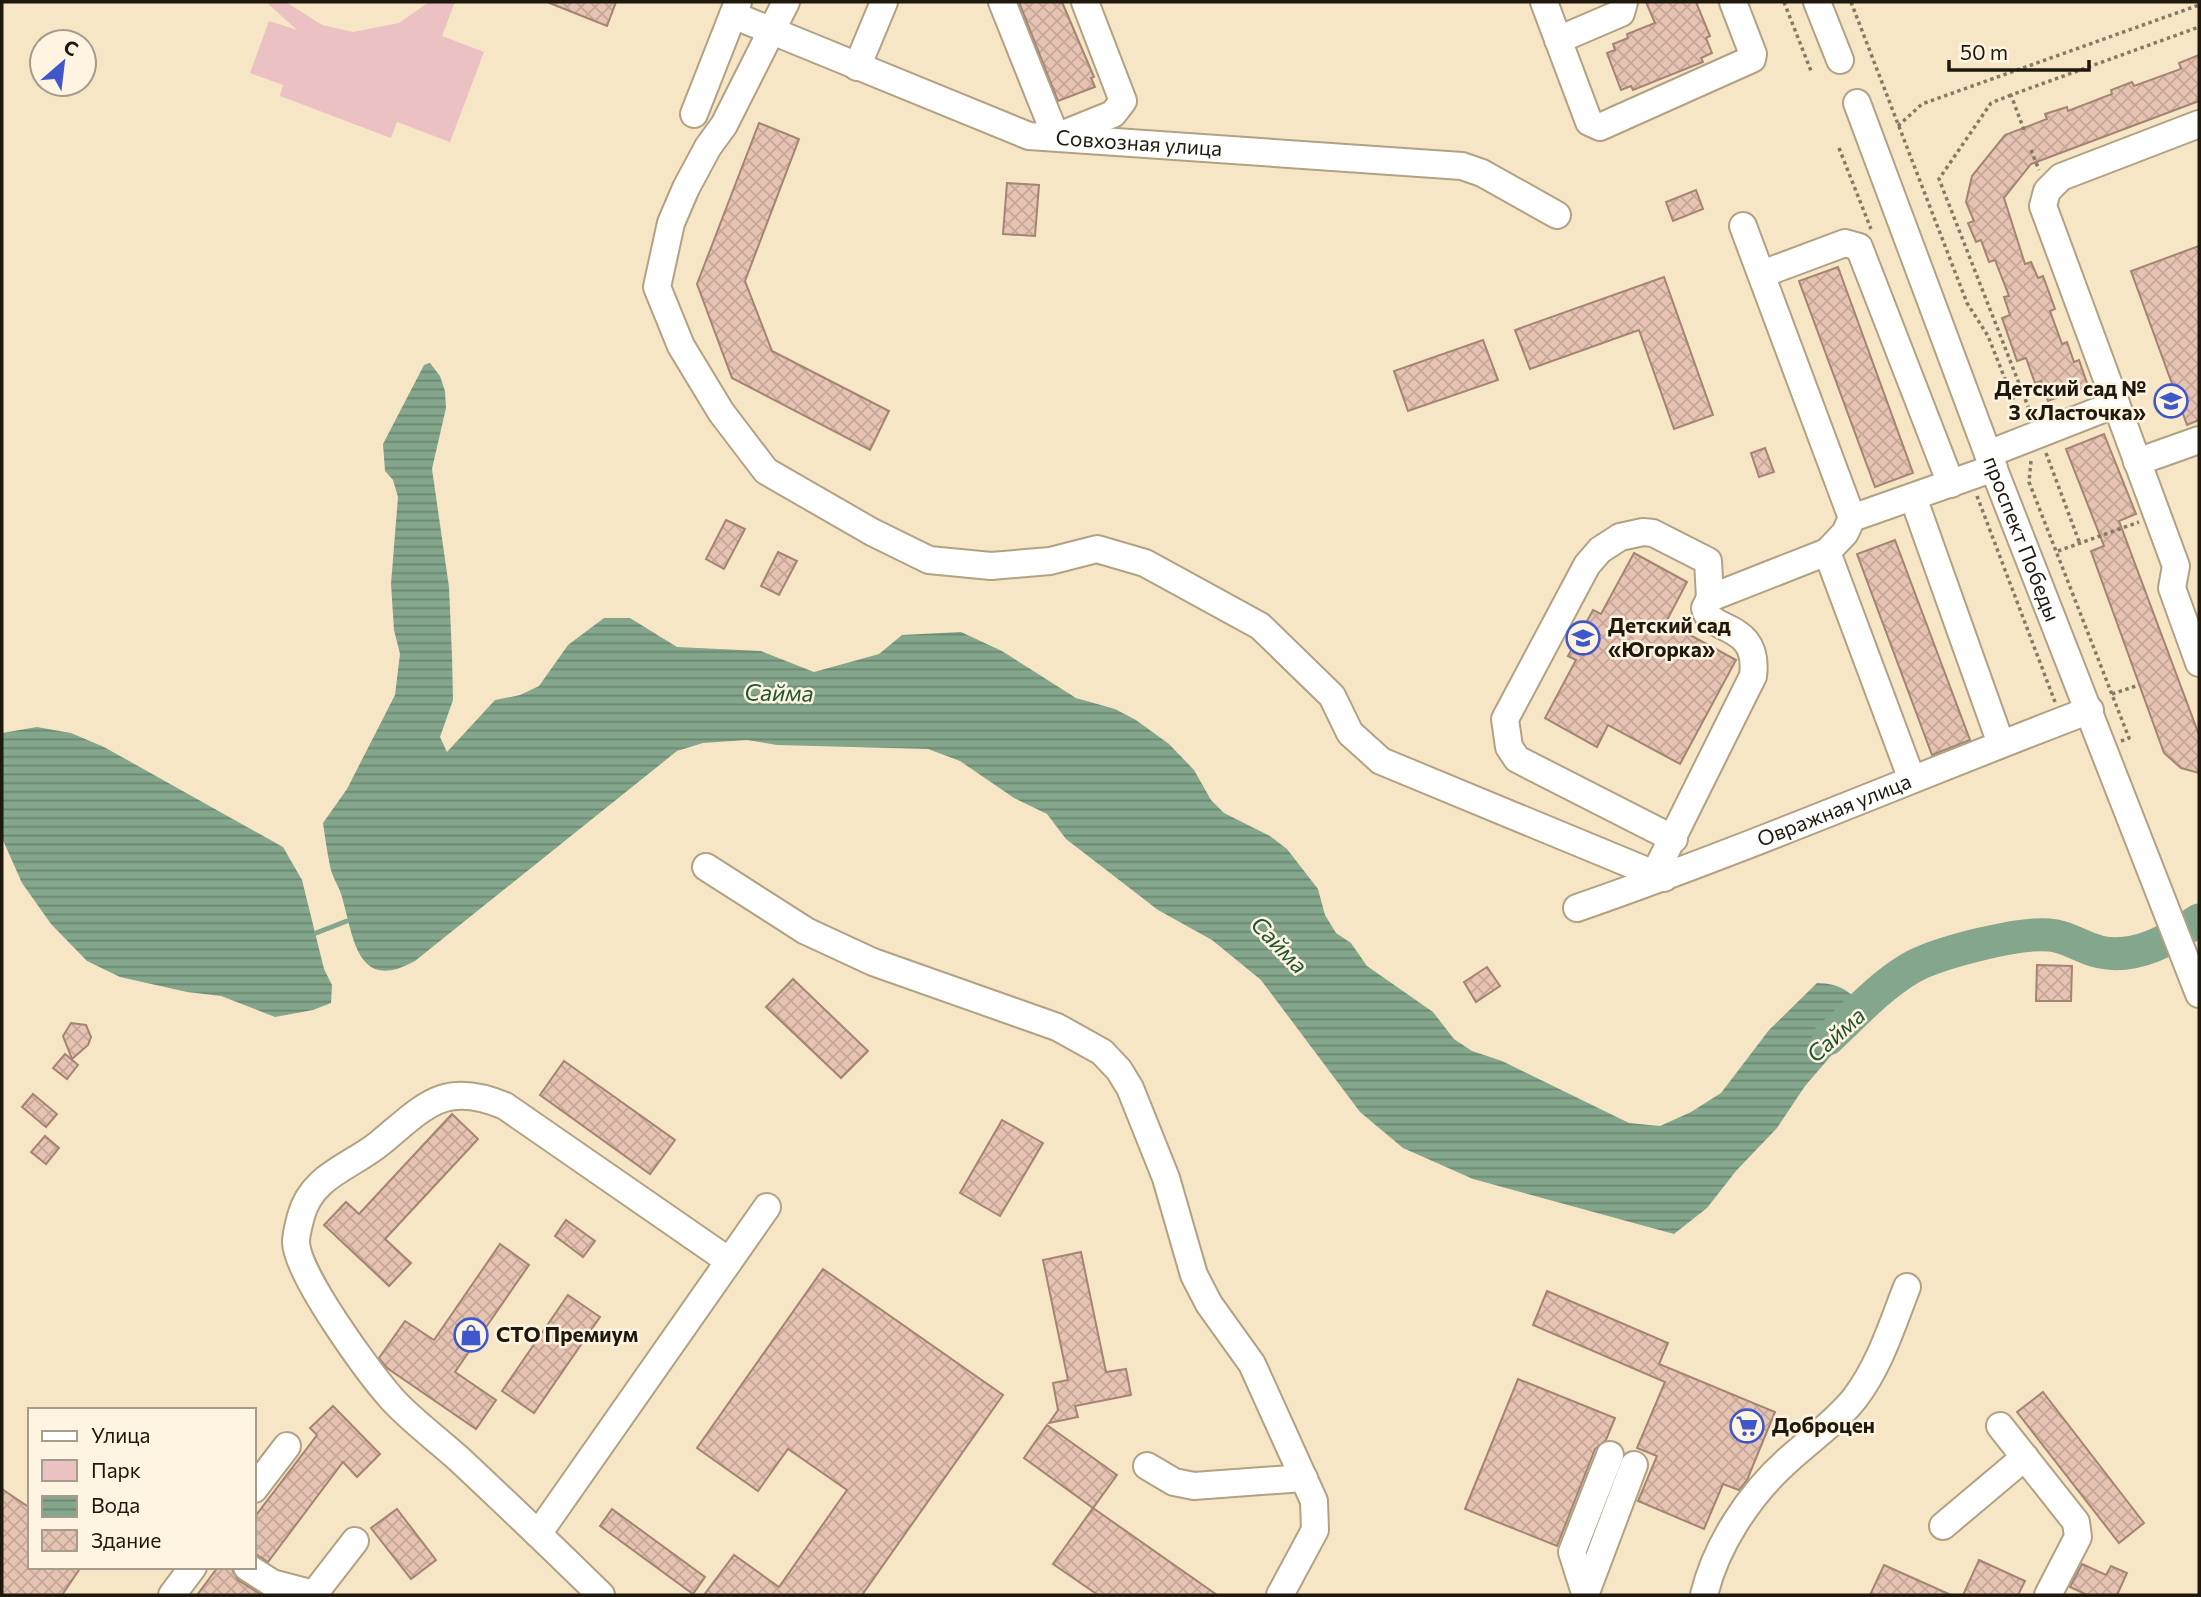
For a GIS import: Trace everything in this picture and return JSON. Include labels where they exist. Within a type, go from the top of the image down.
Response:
[{"type":"street","points":[[786,2],[773,33],[724,125],[708,147],[686,188],[671,223],[657,287],[681,346],[694,368],[721,412],[766,471],[872,532],[929,560],[991,566],[1050,561],[1097,549],[1145,564],[1260,626],[1332,696],[1350,733],[1381,761],[1660,876],[1674,839],[1753,676],[1755,662],[1751,647],[1742,635],[1705,613],[1710,598],[1708,561]]},
{"type":"street","points":[[857,66],[884,2]]},
{"type":"street","points":[[1002,2],[1056,137],[1113,114],[1123,101],[1085,2]]},
{"type":"street","points":[[1544,2],[1589,122],[1600,127],[1752,59],[1753,54],[1733,2]]},
{"type":"street","points":[[1558,40],[1621,13],[1624,2]]},
{"type":"street","points":[[1817,2],[1840,60]]},
{"type":"street","points":[[694,114],[735,8]]},
{"type":"street","name":"Совхозная улица","points":[[735,8],[773,33],[1029,136],[1462,166],[1482,173],[1558,215]]},
{"type":"street","name":"проспект Победы","points":[[1857,103],[1991,461],[2132,815],[2199,994]]},
{"type":"street","points":[[2199,124],[2061,177],[2047,191],[2043,206],[2157,515],[2188,562],[2172,588],[2199,663]]},
{"type":"street","points":[[1710,598],[1827,552],[1845,533],[1852,518],[1743,226]]},
{"type":"street","points":[[1762,274],[1844,243],[1859,247],[1951,484]]},
{"type":"street","points":[[1852,518],[1951,484],[2033,436],[2116,404]]},
{"type":"street","points":[[2137,462],[2199,440]]},
{"type":"street","points":[[1913,497],[2001,744]]},
{"type":"street","points":[[1674,839],[1517,759],[1509,747],[1505,719],[1587,565],[1600,550],[1620,537],[1643,532],[1654,533],[1748,582]]},
{"type":"street","points":[[1827,552],[1911,778]]},
{"type":"street","name":"Овражная улица","points":[[1577,908],[2090,710]]},
{"type":"street","points":[[706,867],[806,932],[837,947],[1057,1027],[1102,1052],[1119,1070],[1130,1088],[1166,1178],[1194,1275],[1209,1304],[1252,1364],[1314,1501],[1315,1530],[1280,1595]]},
{"type":"street","points":[[601,1595],[444,1445],[395,1402],[372,1376],[307,1276],[296,1243],[301,1215],[310,1193],[330,1173],[372,1150],[429,1103],[458,1093],[481,1096],[505,1106],[729,1261]]},
{"type":"street","points":[[538,1534],[767,1207]]},
{"type":"street","points":[[1704,1595],[1718,1553],[1760,1490],[1785,1463],[1841,1415],[1866,1383],[1878,1363],[1908,1287]]},
{"type":"street","points":[[2000,1426],[2076,1522],[2078,1537],[2048,1595]]},
{"type":"street","points":[[256,1486],[287,1446]]},
{"type":"street","points":[[1943,1526],[2025,1457]]},
{"type":"street","points":[[1585,1594],[1622,1460]]},
{"type":"street","points":[[1147,1466],[1174,1482],[1194,1486],[1304,1478]]},
{"type":"street","points":[[250,1569],[272,1583],[314,1594],[355,1541]]},
{"type":"street","points":[[172,1595],[192,1569]]},
{"type":"path","points":[[1784,2],[1811,71]]},
{"type":"path","points":[[1851,2],[1967,303],[1988,336],[2080,544]]},
{"type":"path","points":[[1898,127],[1922,104],[2199,5]]},
{"type":"path","points":[[2105,747],[2129,738],[2029,481],[2033,436],[1939,180],[1991,103],[2199,27]]},
{"type":"path","points":[[2011,95],[2024,130]]},
{"type":"path","points":[[2058,551],[2157,515]]},
{"type":"path","points":[[2112,694],[2139,685]]},
{"type":"green space","points":[[266,2],[286,2],[322,25],[353,32],[399,23],[429,2],[455,2],[442,36],[484,52],[450,142],[397,122],[391,138],[280,96],[283,85],[250,73],[269,21],[297,30]]},
{"type":"water","points":[[430,363],[440,376],[445,391],[446,408],[432,469],[449,587],[453,700],[440,737],[447,752],[495,700],[520,695],[539,686],[568,645],[604,618],[630,618],[677,647],[761,651],[814,672],[879,654],[902,635],[961,632],[1002,651],[1076,698],[1115,709],[1136,720],[1169,744],[1194,770],[1211,800],[1224,813],[1270,836],[1287,849],[1318,889],[1325,915],[1336,933],[1351,943],[1367,966],[1433,1012],[1454,1039],[1472,1051],[1502,1061],[1629,1123],[1660,1126],[1691,1112],[1721,1093],[1769,1030],[1817,983],[1834,985],[1848,992],[1858,1004],[1861,1021],[1805,1086],[1777,1128],[1736,1171],[1707,1208],[1674,1234],[1473,1179],[1403,1148],[1360,1112],[1261,980],[1212,940],[1158,910],[1066,839],[1047,814],[1014,798],[960,761],[928,749],[777,745],[747,740],[703,743],[677,751],[415,961],[396,969],[381,970],[370,966],[361,957],[350,929],[341,893],[331,870],[323,823],[347,789],[395,695],[400,654],[394,630],[391,584],[398,497],[393,480],[385,471],[383,444],[424,365]]},
{"type":"water","points":[[37,727],[71,733],[104,747],[283,847],[302,880],[324,969],[332,985],[331,1003],[313,1010],[275,1017],[221,996],[187,992],[120,977],[87,961],[51,924],[22,883],[2,838],[2,733]]},
{"type":"building","points":[[547,2],[616,2],[607,26]]},
{"type":"building","points":[[1019,2],[1062,2],[1094,77],[1091,78],[1095,87],[1058,101]]},
{"type":"building","points":[[1646,2],[1696,2],[1710,36],[1706,38],[1712,53],[1701,58],[1703,62],[1633,90],[1631,86],[1621,90],[1607,53],[1615,50],[1613,44],[1628,38],[1627,34],[1655,23]]},
{"type":"building","points":[[2199,55],[2199,101],[2031,164],[2004,198],[2025,264],[2031,262],[2038,278],[2043,276],[2055,309],[2050,311],[2062,344],[2067,342],[2074,362],[2079,360],[2088,386],[2048,401],[2041,381],[2035,383],[2026,358],[2017,361],[2002,318],[2010,315],[2004,297],[2009,296],[1995,260],[1989,262],[1981,240],[1976,242],[1968,223],[1974,221],[1966,202],[1972,176],[2005,135],[2047,119],[2045,114],[2067,107],[2068,111],[2112,94],[2111,90],[2132,82],[2134,86],[2181,69],[2179,63]]},
{"type":"building","points":[[759,123],[799,139],[745,281],[772,351],[889,411],[870,450],[732,378],[697,284]]},
{"type":"building","points":[[1007,183],[1039,185],[1035,236],[1003,234]]},
{"type":"building","points":[[1696,190],[1703,209],[1673,221],[1666,202]]},
{"type":"building","points":[[2199,246],[2199,420],[2187,425],[2131,271]]},
{"type":"building","points":[[1838,267],[1913,473],[1875,487],[1799,281]]},
{"type":"building","points":[[1664,277],[1713,415],[1674,429],[1639,330],[1530,369],[1515,330]]},
{"type":"building","points":[[1483,340],[1498,380],[1408,411],[1394,371]]},
{"type":"building","points":[[2104,434],[2136,514],[2119,521],[2199,735],[2199,773],[2181,768],[2164,753],[2091,551],[2104,546],[2066,449]]},
{"type":"building","points":[[1765,448],[1774,472],[1759,477],[1751,453]]},
{"type":"building","points":[[726,520],[745,529],[724,569],[706,559]]},
{"type":"building","points":[[1895,540],[1970,740],[1932,755],[1857,554]]},
{"type":"building","points":[[778,552],[797,561],[779,595],[761,586]]},
{"type":"building","points":[[1634,553],[1687,582],[1666,622],[1736,660],[1680,764],[1608,725],[1597,747],[1545,718],[1576,660],[1568,656],[1593,610],[1601,614]]},
{"type":"building","points":[[2037,965],[2072,966],[2071,1001],[2036,1001]]},
{"type":"building","points":[[1487,967],[1500,986],[1476,1002],[1464,982]]},
{"type":"building","points":[[793,979],[868,1051],[841,1078],[766,1007]]},
{"type":"building","points":[[71,1023],[86,1025],[91,1037],[88,1045],[72,1059],[63,1036]]},
{"type":"building","points":[[65,1054],[78,1065],[67,1079],[53,1068]]},
{"type":"building","points":[[564,1061],[675,1140],[650,1174],[540,1095]]},
{"type":"building","points":[[33,1094],[57,1114],[46,1127],[22,1107]]},
{"type":"building","points":[[452,1114],[478,1139],[385,1239],[411,1263],[389,1286],[324,1225],[346,1202],[359,1214]]},
{"type":"building","points":[[1002,1120],[1043,1143],[1000,1216],[960,1193]]},
{"type":"building","points":[[45,1136],[59,1148],[46,1164],[31,1152]]},
{"type":"building","points":[[566,1220],[595,1241],[583,1257],[555,1236]]},
{"type":"building","points":[[500,1244],[529,1265],[455,1372],[496,1400],[476,1429],[387,1368],[379,1358],[405,1321],[434,1340]]},
{"type":"building","points":[[1081,1252],[1106,1372],[1126,1369],[1131,1395],[1075,1406],[1078,1417],[1049,1423],[1058,1410],[1053,1383],[1068,1380],[1043,1260]]},
{"type":"building","points":[[823,1269],[1003,1395],[862,1595],[704,1595],[734,1555],[779,1587],[847,1490],[788,1449],[758,1491],[697,1448]]},
{"type":"building","points":[[1547,1291],[1668,1343],[1659,1364],[1775,1412],[1747,1480],[1739,1490],[1723,1484],[1704,1529],[1638,1501],[1657,1456],[1637,1448],[1665,1382],[1533,1325]]},
{"type":"building","points":[[568,1295],[600,1317],[534,1413],[502,1391]]},
{"type":"building","points":[[1518,1379],[1615,1418],[1606,1440],[1595,1449],[1557,1546],[1465,1509]]},
{"type":"building","points":[[2043,1392],[2144,1523],[2119,1543],[2017,1412]]},
{"type":"building","points":[[333,1406],[380,1454],[357,1477],[343,1462],[268,1562],[256,1554],[256,1515],[317,1435],[310,1428]]},
{"type":"building","points":[[1047,1425],[1117,1475],[1093,1508],[1024,1458]]},
{"type":"building","points":[[2,1489],[28,1507],[28,1569],[80,1569],[62,1595],[2,1595]]},
{"type":"building","points":[[1093,1508],[1217,1595],[1098,1595],[1053,1564]]},
{"type":"building","points":[[397,1509],[436,1560],[411,1579],[371,1528]]},
{"type":"building","points":[[612,1509],[705,1577],[693,1594],[600,1526]]},
{"type":"building","points":[[1979,1560],[2025,1581],[2018,1595],[1963,1595]]},
{"type":"building","points":[[2082,1564],[2106,1575],[2111,1566],[2127,1573],[2117,1595],[2087,1595],[2070,1587]]},
{"type":"building","points":[[1884,1565],[1951,1595],[1870,1595]]},
{"type":"building","points":[[216,1569],[232,1569],[238,1580],[262,1595],[197,1595]]},
{"type":"waterway","name":"Сайма","points":[[1828,1039],[1887,984],[1921,963],[1957,950],[1998,940],[2049,935],[2100,952],[2127,953],[2165,941],[2199,920]]},
{"type":"waterway","points":[[316,933],[347,921]]},
{"type":"place","name":"Детский сад № 3 «Ласточка»","points":[[2171,401]]},
{"type":"place","name":"Детский сад «Югорка»","points":[[1583,638]]},
{"type":"place","name":"СТО Премиум","points":[[471,1335]]},
{"type":"place","name":"Доброцен","points":[[1747,1426]]}]
